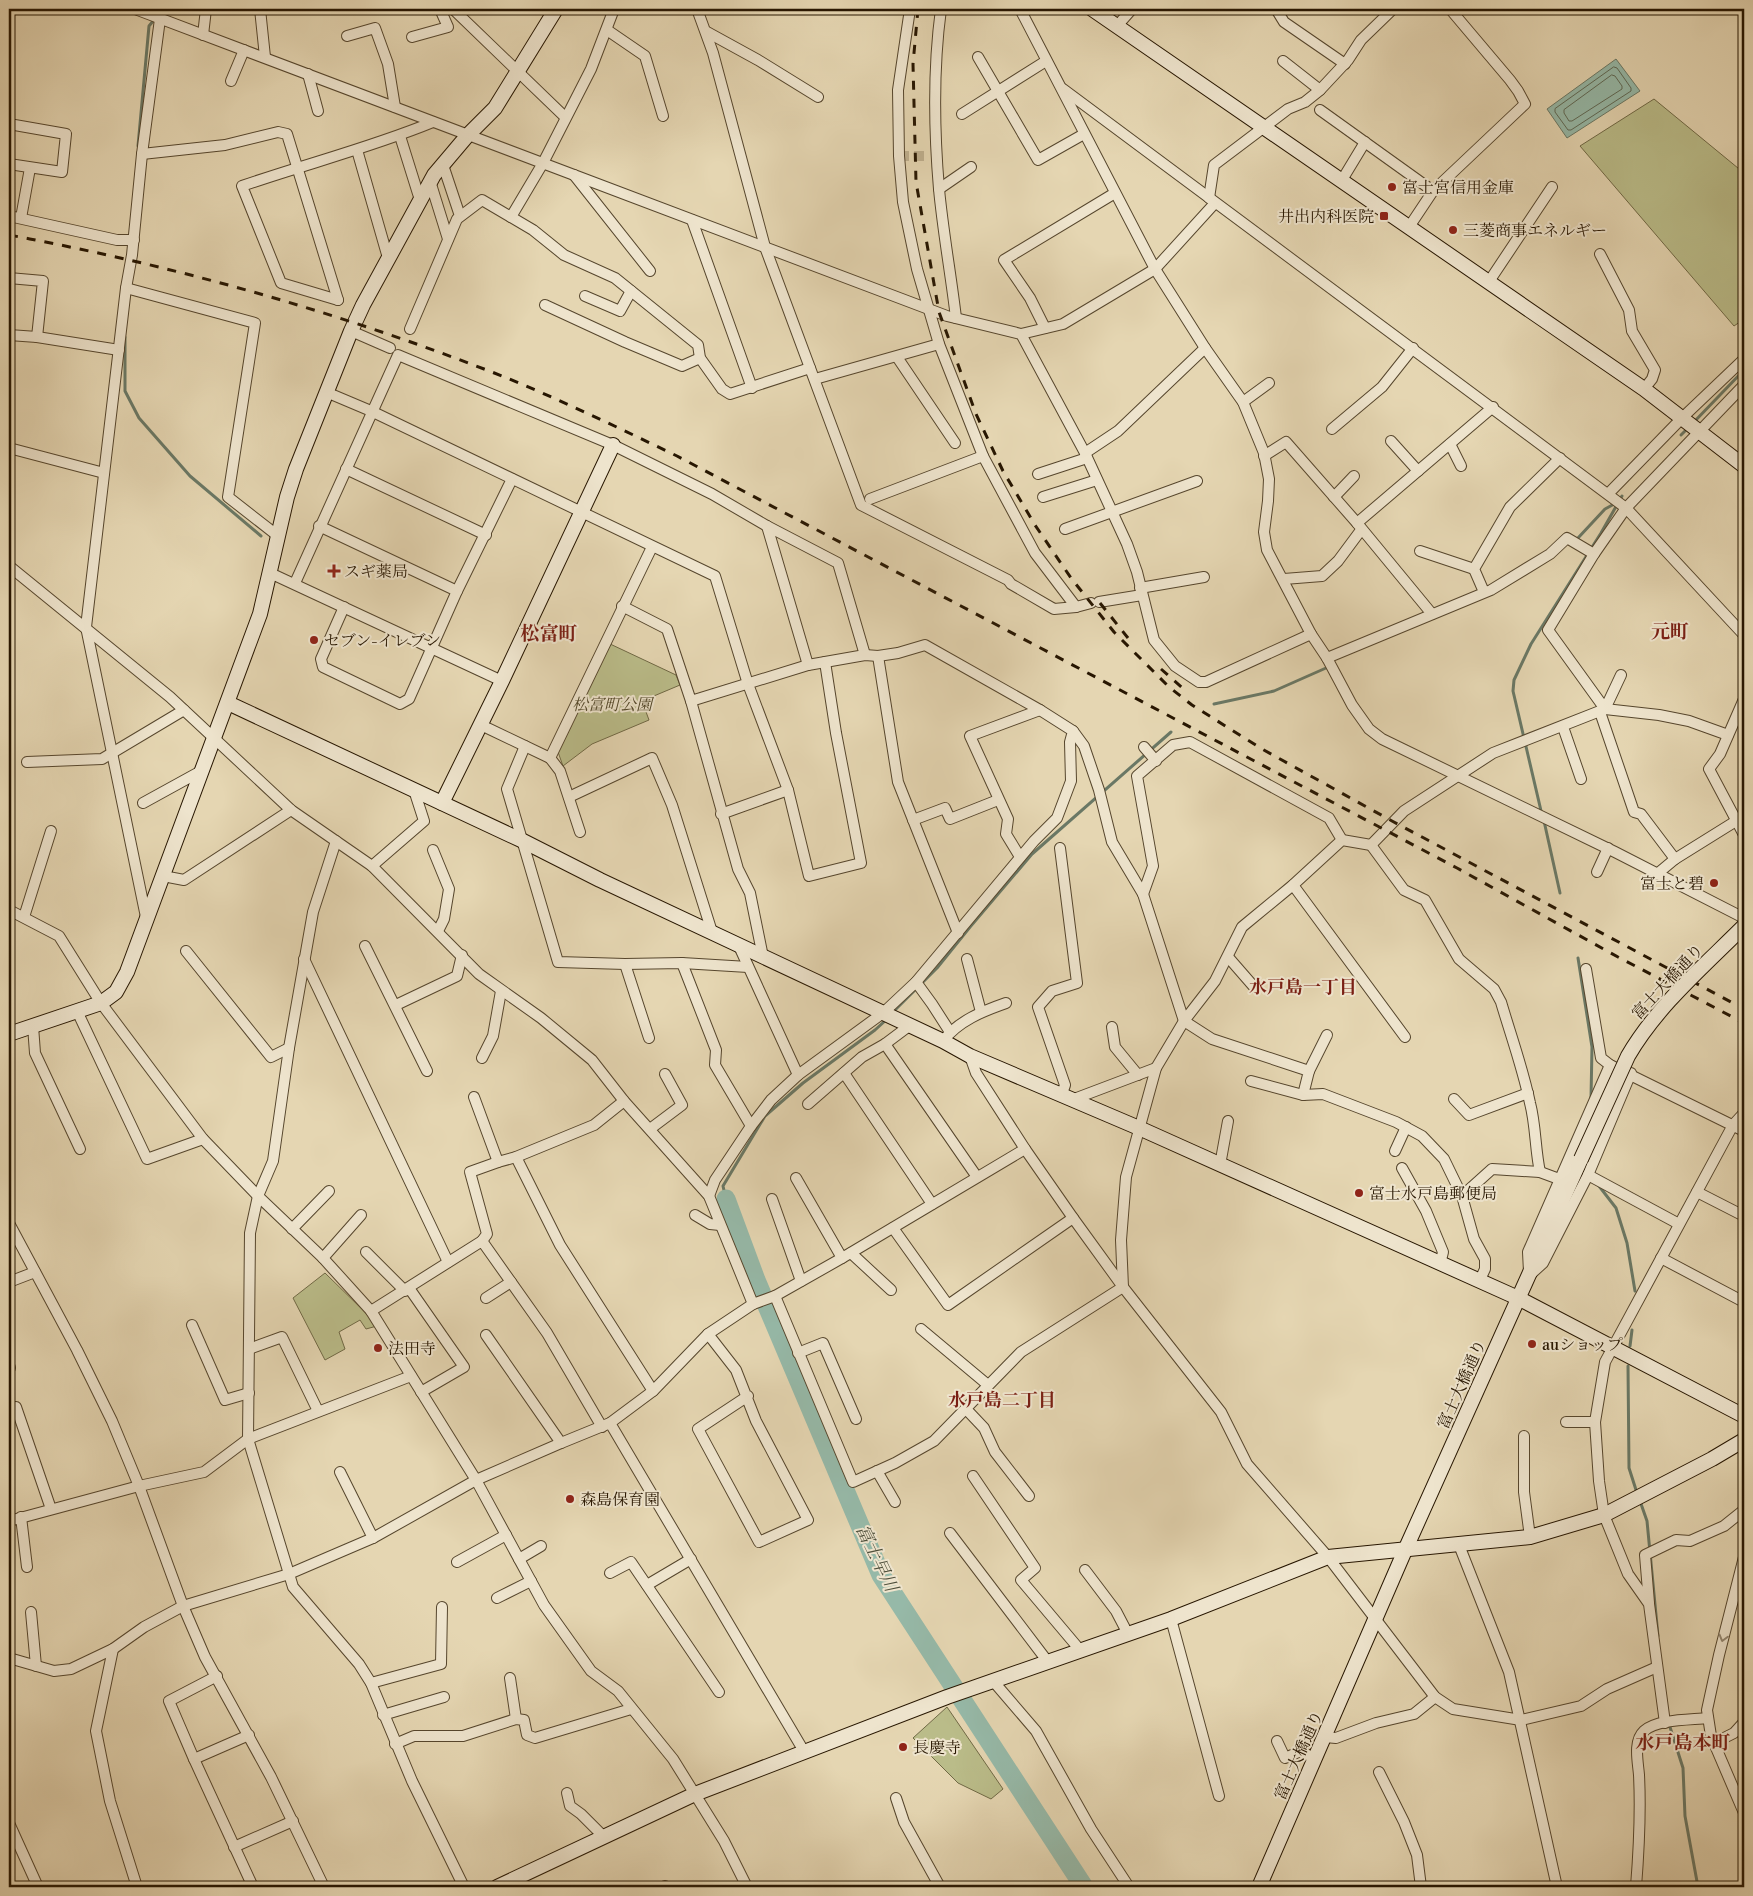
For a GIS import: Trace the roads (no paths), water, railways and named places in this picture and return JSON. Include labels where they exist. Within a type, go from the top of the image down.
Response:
[{"type":"street","points":[[135,9],[150,11],[160,19],[266,57],[467,136],[574,174],[928,309],[1021,334],[1063,324],[1155,268],[1212,201],[1214,165],[1288,109],[1305,102],[1320,90],[1344,64],[1361,40],[1393,9]]},
{"type":"street","points":[[203,35],[206,9]]},
{"type":"street","points":[[260,9],[266,57]]},
{"type":"street","points":[[412,37],[448,27],[440,9]]},
{"type":"street","points":[[452,9],[565,117]]},
{"type":"street","points":[[9,1034],[102,1003],[116,992],[127,972],[260,614],[287,497],[296,469],[351,332],[388,258],[430,181],[467,136],[495,108],[556,9]]},
{"type":"street","points":[[511,217],[543,163],[591,69],[614,9]]},
{"type":"street","points":[[697,9],[707,32],[765,247],[861,505],[1008,580],[1011,584],[1054,609],[1095,603],[1204,577]]},
{"type":"street","points":[[910,9],[898,90],[900,156],[903,202],[917,269],[928,309],[939,344],[983,456],[1035,553],[1076,607]]},
{"type":"street","points":[[941,9],[936,80],[936,132],[939,188],[956,318]]},
{"type":"street","points":[[1020,9],[1155,268],[1205,348],[1243,402],[1264,456],[1269,479],[1264,532],[1267,550],[1284,579],[1311,634],[1352,706],[1369,729],[1382,740],[1608,848],[1743,918]]},
{"type":"street","points":[[1092,9],[1644,389],[1744,466]]},
{"type":"street","points":[[1117,26],[1132,9]]},
{"type":"street","points":[[1276,9],[1284,22],[1344,64]]},
{"type":"street","points":[[1409,226],[1433,191],[1525,104],[1510,80],[1450,9]]},
{"type":"street","points":[[146,917],[86,627],[126,288],[134,240],[142,154],[160,19]]},
{"type":"street","points":[[347,36],[375,28],[388,64],[395,107]]},
{"type":"street","points":[[607,30],[645,56],[664,116]]},
{"type":"street","points":[[707,32],[758,60],[818,97]]},
{"type":"street","points":[[232,80],[244,50]]},
{"type":"street","points":[[978,57],[1038,160],[1084,134]]},
{"type":"street","points":[[962,114],[1000,92],[1046,61]]},
{"type":"street","points":[[1283,61],[1320,90]]},
{"type":"street","points":[[308,74],[318,111]]},
{"type":"street","points":[[1062,88],[1212,201],[1493,407],[1624,507],[1744,635]]},
{"type":"street","points":[[1320,110],[1433,191]]},
{"type":"street","points":[[142,154],[225,144],[278,132],[287,134],[297,167],[309,205],[338,300],[281,283],[242,186],[297,167],[400,136],[432,122]]},
{"type":"street","points":[[9,124],[66,134],[62,172],[9,164]]},
{"type":"street","points":[[400,136],[420,200]]},
{"type":"street","points":[[1342,180],[1364,142]]},
{"type":"street","points":[[357,150],[388,258]]},
{"type":"street","points":[[926,156],[938,156]]},
{"type":"street","points":[[443,165],[460,216]]},
{"type":"street","points":[[939,188],[971,167]]},
{"type":"street","points":[[21,218],[30,168]]},
{"type":"street","points":[[574,174],[650,271]]},
{"type":"street","points":[[430,181],[448,239]]},
{"type":"street","points":[[1488,283],[1552,187]]},
{"type":"street","points":[[1045,328],[1030,298],[1004,260],[1115,193]]},
{"type":"street","points":[[410,329],[457,219],[482,200],[533,230],[564,255],[615,278],[698,345],[700,358],[722,389],[730,394],[810,368]]},
{"type":"street","points":[[9,216],[117,240],[134,240]]},
{"type":"street","points":[[692,220],[752,388]]},
{"type":"street","points":[[1600,254],[1629,310],[1632,331],[1655,370],[1644,389]]},
{"type":"street","points":[[9,278],[43,281],[37,337]]},
{"type":"street","points":[[126,288],[255,323],[228,497],[278,536]]},
{"type":"street","points":[[584,296],[620,311],[631,291]]},
{"type":"street","points":[[545,304],[625,342],[682,366],[700,358]]},
{"type":"street","points":[[351,332],[390,348]]},
{"type":"street","points":[[1021,334],[1086,456],[1129,551],[1137,572],[1154,640],[1175,666],[1200,682],[1206,682],[1311,634]]},
{"type":"street","points":[[9,335],[37,337],[119,350]]},
{"type":"street","points":[[815,379],[939,344]]},
{"type":"street","points":[[1038,474],[1086,456],[1118,431],[1205,348]]},
{"type":"street","points":[[1332,429],[1382,387],[1413,348]]},
{"type":"street","points":[[295,583],[319,526],[398,355],[613,445],[712,494],[767,526],[838,563],[865,655]]},
{"type":"street","points":[[897,357],[955,443]]},
{"type":"street","points":[[1609,495],[1682,418],[1744,359]]},
{"type":"street","points":[[1243,402],[1269,383]]},
{"type":"street","points":[[1675,859],[1641,814],[1634,812],[1602,711],[1548,630],[1624,507],[1744,384]]},
{"type":"street","points":[[326,392],[371,411],[716,576],[748,684],[788,790],[809,876],[860,863],[825,662]]},
{"type":"street","points":[[1284,579],[1322,576],[1338,562],[1359,527],[1418,471],[1493,407]]},
{"type":"street","points":[[1391,441],[1418,471]]},
{"type":"street","points":[[1264,456],[1286,442],[1432,614]]},
{"type":"street","points":[[1450,444],[1461,466]]},
{"type":"street","points":[[442,803],[481,725],[613,445]]},
{"type":"street","points":[[9,448],[104,473]]},
{"type":"street","points":[[870,499],[983,456]]},
{"type":"street","points":[[1474,568],[1510,507],[1560,458]]},
{"type":"street","points":[[346,468],[486,535]]},
{"type":"street","points":[[1334,497],[1354,476]]},
{"type":"street","points":[[344,607],[321,660],[323,667],[400,704],[409,700],[457,591],[512,479]]},
{"type":"street","points":[[1043,497],[1097,480]]},
{"type":"street","points":[[1065,529],[1197,482]]},
{"type":"street","points":[[319,526],[457,591]]},
{"type":"street","points":[[767,526],[808,666]]},
{"type":"street","points":[[1329,663],[1432,614],[1491,590],[1550,554],[1567,538],[1594,554]]},
{"type":"street","points":[[550,758],[652,547]]},
{"type":"street","points":[[1420,551],[1474,568],[1484,592]]},
{"type":"street","points":[[9,566],[86,627],[184,710],[291,810],[372,866],[479,974],[541,1018],[592,1060],[624,1101],[709,1196],[753,1304]]},
{"type":"street","points":[[270,573],[502,681]]},
{"type":"street","points":[[622,606],[667,629],[691,701],[721,814],[738,869],[750,893],[763,957]]},
{"type":"street","points":[[691,701],[808,666],[865,655],[878,656],[898,653],[925,645],[1040,710],[1073,731],[1084,746],[1099,790],[1112,842],[1143,894],[1184,1021],[1212,1039],[1309,1071]]},
{"type":"street","points":[[878,656],[898,782],[958,933]]},
{"type":"street","points":[[1602,711],[1621,675]]},
{"type":"street","points":[[1744,699],[1720,754],[1708,769],[1744,835]]},
{"type":"street","points":[[228,703],[894,1018],[946,1037],[970,1056],[1140,1128],[1518,1298],[1744,1416]]},
{"type":"street","points":[[27,762],[102,759],[184,710]]},
{"type":"street","points":[[1020,856],[1006,834],[1008,819],[970,736],[1040,710]]},
{"type":"street","points":[[1371,845],[1404,812],[1493,753],[1602,711],[1659,715],[1690,721],[1728,735]]},
{"type":"street","points":[[481,725],[550,758],[560,771],[580,832]]},
{"type":"street","points":[[1563,727],[1580,779]]},
{"type":"street","points":[[808,1104],[862,1057],[885,1044],[894,1018],[917,984],[1020,856],[1057,818],[1071,781],[1070,742],[1073,731]]},
{"type":"street","points":[[1143,894],[1153,866],[1137,776],[1149,753],[1173,745],[1190,742],[1329,818],[1342,840],[1371,845],[1404,890],[1424,900],[1459,959],[1494,989],[1501,1002],[1528,1093],[1534,1120],[1540,1172]]},
{"type":"street","points":[[525,746],[507,789],[558,962],[625,964],[682,962],[748,967]]},
{"type":"street","points":[[569,797],[652,758],[672,805],[712,932]]},
{"type":"street","points":[[143,803],[203,770]]},
{"type":"street","points":[[372,866],[424,821],[414,790]]},
{"type":"street","points":[[721,814],[788,790]]},
{"type":"street","points":[[913,820],[945,808],[950,819],[998,800]]},
{"type":"street","points":[[163,876],[184,880],[291,810]]},
{"type":"street","points":[[1657,874],[1675,859],[1736,822]]},
{"type":"street","points":[[24,918],[51,832]]},
{"type":"street","points":[[1123,1287],[1121,1240],[1126,1177],[1156,1068],[1184,1021],[1215,981],[1242,927],[1293,885],[1342,840]]},
{"type":"street","points":[[336,841],[313,912],[289,1048],[273,1161],[258,1196],[250,1233],[248,1439],[293,1587],[359,1664],[371,1683],[412,1782],[464,1887]]},
{"type":"street","points":[[1060,848],[1077,983],[1052,991],[1038,1007],[1068,1097]]},
{"type":"street","points":[[1597,872],[1608,848]]},
{"type":"street","points":[[433,850],[449,889],[444,919],[438,931]]},
{"type":"street","points":[[1293,885],[1405,1037]]},
{"type":"street","points":[[9,910],[59,936],[102,1003],[203,1139],[258,1196],[323,1258],[371,1311],[476,1480],[544,1605],[591,1671],[618,1691],[673,1759],[724,1841],[747,1887]]},
{"type":"street","name":"富士大橋通り","points":[[1258,1887],[1406,1548],[1628,1056],[1637,1040],[1671,999],[1743,918]]},
{"type":"street","points":[[738,944],[798,1076]]},
{"type":"street","points":[[365,946],[396,1005],[427,1072]]},
{"type":"street","points":[[186,951],[271,1058],[289,1048]]},
{"type":"street","points":[[396,1005],[457,976],[462,956]]},
{"type":"street","points":[[1228,957],[1255,988]]},
{"type":"street","points":[[304,959],[448,1262]]},
{"type":"street","points":[[967,959],[981,1012]]},
{"type":"street","points":[[682,962],[716,1050],[715,1065],[751,1126]]},
{"type":"street","points":[[625,964],[650,1038]]},
{"type":"street","points":[[1586,969],[1601,1058],[1610,1065],[1630,1073],[1744,1130]]},
{"type":"street","points":[[917,984],[925,994],[946,1037]]},
{"type":"street","points":[[482,1058],[493,1036],[501,991]]},
{"type":"street","points":[[946,1037],[981,1012],[1006,1003]]},
{"type":"street","points":[[77,1011],[147,1159],[203,1139]]},
{"type":"street","points":[[709,1196],[716,1180],[751,1126],[782,1088],[798,1076],[894,1018]]},
{"type":"street","points":[[33,1026],[36,1052],[80,1149]]},
{"type":"street","points":[[1112,1027],[1115,1046],[1138,1075]]},
{"type":"street","points":[[1303,1095],[1309,1071],[1327,1035]]},
{"type":"street","points":[[885,1044],[977,1178]]},
{"type":"street","points":[[970,1056],[976,1073],[1025,1149],[1073,1218],[1123,1287],[1221,1412],[1247,1464],[1328,1557],[1434,1697],[1453,1709],[1521,1720],[1581,1706],[1607,1689],[1656,1667]]},
{"type":"street","points":[[1529,1275],[1528,1252],[1610,1065]]},
{"type":"street","points":[[1068,1097],[1156,1068]]},
{"type":"street","points":[[1529,1275],[1543,1263],[1588,1175],[1630,1073]]},
{"type":"street","points":[[650,1128],[682,1105],[665,1074]]},
{"type":"street","points":[[844,1074],[932,1204]]},
{"type":"street","points":[[1251,1081],[1303,1095],[1323,1094],[1406,1127],[1422,1136],[1444,1159],[1462,1196],[1474,1239],[1485,1259],[1485,1269],[1479,1282]]},
{"type":"street","points":[[1454,1099],[1469,1115],[1528,1093]]},
{"type":"street","points":[[474,1097],[498,1162]]},
{"type":"street","points":[[371,1311],[482,1241],[486,1234],[470,1172],[516,1157],[594,1125],[624,1101]]},
{"type":"street","points":[[1649,1604],[1628,1574],[1604,1515],[1599,1481],[1595,1422],[1605,1362],[1733,1125],[1744,1113]]},
{"type":"street","points":[[1220,1165],[1228,1121]]},
{"type":"street","points":[[1395,1151],[1406,1127]]},
{"type":"street","points":[[9,1658],[54,1671],[71,1669],[113,1649],[144,1627],[183,1606],[289,1574],[373,1538],[476,1480],[561,1442],[606,1425],[653,1392],[708,1334],[753,1304],[775,1296],[847,1256],[1025,1149]]},
{"type":"street","points":[[516,1157],[560,1244],[653,1392]]},
{"type":"street","points":[[1402,1168],[1426,1211],[1440,1244],[1443,1252],[1440,1264]]},
{"type":"street","points":[[1462,1196],[1492,1169],[1540,1172],[1559,1179]]},
{"type":"street","points":[[1588,1175],[1679,1224]]},
{"type":"street","points":[[796,1178],[847,1256],[891,1290]]},
{"type":"street","points":[[292,1229],[329,1191]]},
{"type":"street","points":[[1697,1192],[1744,1216]]},
{"type":"street","points":[[772,1199],[801,1281]]},
{"type":"street","points":[[323,1258],[361,1215]]},
{"type":"street","points":[[695,1215],[710,1224],[720,1224]]},
{"type":"street","points":[[893,1228],[948,1305],[1073,1218]]},
{"type":"street","points":[[9,1223],[78,1350],[112,1421],[139,1486],[183,1606],[205,1657],[249,1735],[324,1887]]},
{"type":"street","points":[[482,1241],[547,1333],[691,1559],[805,1753]]},
{"type":"street","points":[[366,1252],[407,1290],[464,1367],[421,1392]]},
{"type":"street","points":[[1661,1258],[1744,1302]]},
{"type":"street","points":[[9,1282],[35,1272]]},
{"type":"street","points":[[486,1298],[511,1282]]},
{"type":"street","points":[[775,1296],[853,1482],[934,1441],[1021,1352],[1123,1287]]},
{"type":"street","points":[[192,1325],[225,1400],[249,1393]]},
{"type":"street","points":[[921,1329],[988,1385]]},
{"type":"street","points":[[486,1334],[561,1442]]},
{"type":"street","points":[[708,1334],[736,1370],[748,1396],[756,1421],[808,1520],[759,1542],[698,1429],[748,1396]]},
{"type":"street","points":[[249,1349],[282,1337],[318,1411]]},
{"type":"street","points":[[798,1353],[823,1343],[856,1419]]},
{"type":"street","points":[[9,1520],[139,1486],[204,1472],[248,1439],[411,1376]]},
{"type":"street","points":[[16,1407],[51,1509]]},
{"type":"street","points":[[966,1409],[984,1428],[995,1452],[1029,1496]]},
{"type":"street","points":[[1566,1422],[1595,1422]]},
{"type":"street","points":[[1524,1436],[1524,1492],[1530,1537]]},
{"type":"street","points":[[497,1887],[695,1794],[947,1697],[1171,1619],[1328,1557],[1530,1537],[1604,1515],[1744,1440]]},
{"type":"street","points":[[877,1471],[895,1502]]},
{"type":"street","points":[[340,1472],[373,1538]]},
{"type":"street","points":[[972,1476],[1035,1568],[1020,1580],[1080,1650]]},
{"type":"street","points":[[1665,1723],[1656,1667],[1645,1555],[1676,1540],[1690,1540],[1724,1526],[1744,1510]]},
{"type":"street","points":[[21,1517],[26,1567]]},
{"type":"street","points":[[950,1534],[1048,1662]]},
{"type":"street","points":[[457,1562],[506,1535]]},
{"type":"street","points":[[1459,1545],[1509,1672],[1557,1887]]},
{"type":"street","points":[[519,1559],[542,1546]]},
{"type":"street","points":[[1744,1557],[1719,1654],[1709,1700],[1708,1718],[1714,1743],[1744,1813]]},
{"type":"street","points":[[646,1585],[691,1559]]},
{"type":"street","points":[[610,1573],[631,1562],[719,1692]]},
{"type":"street","points":[[1085,1570],[1116,1611],[1128,1634]]},
{"type":"street","points":[[497,1598],[531,1581]]},
{"type":"street","points":[[371,1683],[441,1664],[442,1606]]},
{"type":"street","points":[[31,1612],[36,1666]]},
{"type":"street","points":[[1171,1619],[1220,1796]]},
{"type":"street","points":[[113,1649],[96,1731],[110,1801],[137,1887]]},
{"type":"street","points":[[217,1676],[169,1701],[253,1887]]},
{"type":"street","points":[[510,1678],[516,1719]]},
{"type":"street","points":[[994,1682],[1036,1731],[1091,1829],[1130,1887]]},
{"type":"street","points":[[383,1715],[444,1697]]},
{"type":"street","points":[[1324,1737],[1336,1738],[1376,1723],[1414,1714],[1434,1697]]},
{"type":"street","points":[[395,1744],[414,1736],[463,1736],[516,1719],[524,1720],[527,1735],[535,1738],[632,1709]]},
{"type":"street","points":[[1636,1887],[1641,1812],[1638,1740],[1642,1732],[1650,1726],[1708,1718]]},
{"type":"street","points":[[1714,1743],[1734,1733],[1744,1722]]},
{"type":"street","points":[[194,1759],[249,1735]]},
{"type":"street","points":[[1277,1741],[1285,1758],[1301,1751],[1315,1759]]},
{"type":"street","points":[[1379,1772],[1404,1822],[1417,1855],[1421,1887]]},
{"type":"street","points":[[568,1793],[570,1806],[604,1837]]},
{"type":"street","points":[[896,1798],[904,1822],[940,1887]]},
{"type":"street","points":[[234,1848],[293,1821]]},
{"type":"street","points":[[9,1823],[38,1887]]},
{"type":"water","points":[[1616,59],[1640,91],[1567,138],[1547,109]]},
{"type":"waterway","points":[[138,146],[149,26],[163,9]]},
{"type":"waterway","points":[[125,337],[125,391],[139,418],[190,476],[261,536]]},
{"type":"waterway","points":[[1693,423],[1744,370]]},
{"type":"waterway","points":[[1681,435],[1688,428]]},
{"type":"waterway","points":[[1542,815],[1513,691],[1514,680],[1531,644],[1622,496]]},
{"type":"waterway","points":[[1578,538],[1605,509],[1616,503]]},
{"type":"waterway","points":[[1214,704],[1274,691],[1326,668]]},
{"type":"waterway","points":[[892,1013],[937,968],[1032,854],[1171,732]]},
{"type":"waterway","points":[[1544,821],[1560,893]]},
{"type":"waterway","points":[[1578,958],[1592,1047],[1591,1098]]},
{"type":"waterway","points":[[726,1199],[723,1186],[765,1116],[803,1083],[886,1020]]},
{"type":"waterway","points":[[1599,1186],[1616,1208],[1627,1243],[1635,1291]]},
{"type":"waterway","name":"富士早川","points":[[726,1199],[756,1280],[881,1575],[1084,1887]]},
{"type":"waterway","points":[[1630,1346],[1632,1330]]},
{"type":"waterway","points":[[1628,1366],[1629,1468],[1637,1493]]},
{"type":"waterway","points":[[1640,1501],[1647,1521],[1658,1636]]},
{"type":"waterway","points":[[1669,1724],[1683,1768],[1685,1816],[1698,1887]]},
{"type":"tunnel","points":[[899,156],[926,156]]},
{"type":"railway","points":[[918,9],[913,64],[916,182],[939,312],[976,414],[1003,471],[1035,525],[1071,578],[1114,632],[1169,687],[1192,705],[1262,749],[1392,821],[1744,1009]]},
{"type":"railway","points":[[9,235],[134,261],[320,312],[442,353],[568,404],[677,456],[1457,868],[1618,957],[1744,1023]]},
{"type":"railway","points":[[1100,603],[1128,638]]},
{"type":"railway","points":[[1161,669],[1187,692]]},
{"type":"place","name":"富士宮信用金庫","points":[[1392,187]]},
{"type":"place","name":"井出内科医院","points":[[1384,216]]},
{"type":"place","name":"三菱商事エネルギー","points":[[1453,230]]},
{"type":"place","name":"スギ薬局","points":[[334,571]]},
{"type":"place","name":"セブン-イレブン","points":[[314,640]]},
{"type":"place","name":"富士と碧","points":[[1714,883]]},
{"type":"place","name":"富士水戸島郵便局","points":[[1359,1193]]},
{"type":"place","name":"auショップ","points":[[1532,1344]]},
{"type":"place","name":"法田寺","points":[[378,1348]]},
{"type":"place","name":"森島保育園","points":[[570,1499]]},
{"type":"place","name":"長慶寺","points":[[903,1747]]},
{"type":"district","name":"元町","points":[[1670,631]]},
{"type":"district","name":"松富町","points":[[549,633]]},
{"type":"district","name":"水戸島一丁目","points":[[1303,987]]},
{"type":"district","name":"水戸島二丁目","points":[[1002,1400]]},
{"type":"district","name":"水戸島本町","points":[[1683,1742]]},
{"type":"park label","name":"松富町公園","points":[[612,704]]}]
